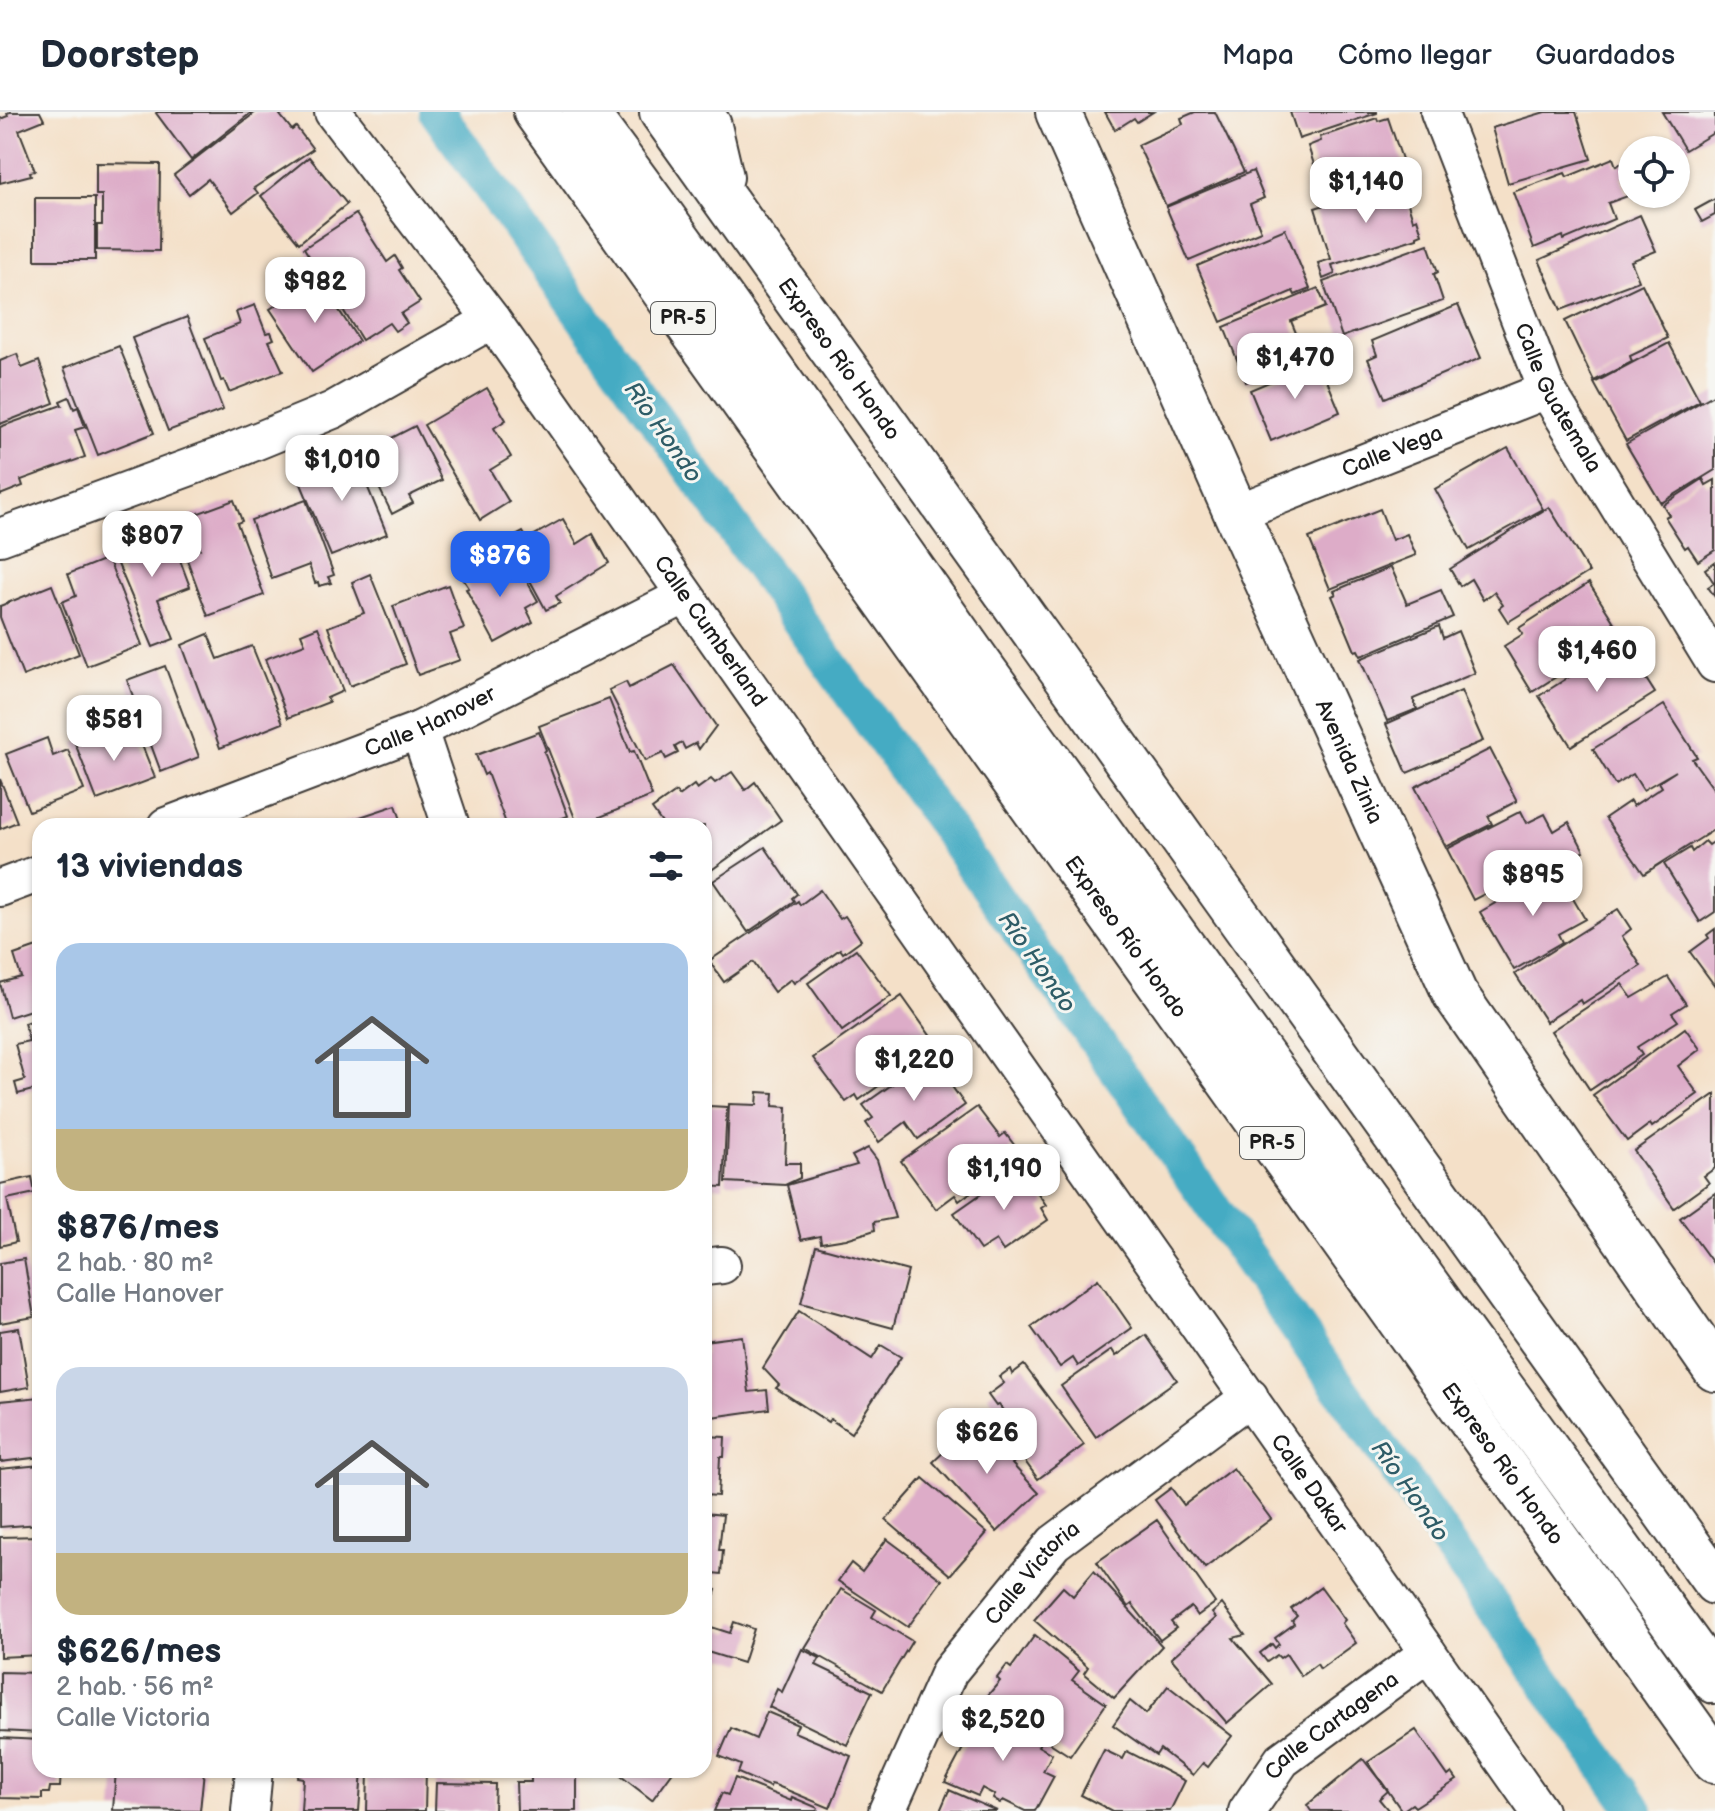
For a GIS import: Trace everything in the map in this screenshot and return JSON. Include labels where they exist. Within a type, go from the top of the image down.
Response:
[{"type":"main road","name":"Expreso Río Hondo","points":[[536,112],[1715,1761]]},
{"type":"main road","points":[[585,112],[698,262],[981,667],[1715,1681]]},
{"type":"main road","points":[[621,112],[876,475],[1508,1357],[1715,1637]]},
{"type":"main road","name":"Expreso Río Hondo","points":[[662,112],[1715,1582]]},
{"type":"main road","points":[[700,112],[709,126],[726,203]]},
{"type":"main road","name":"Avenida Zinia","points":[[1058,112],[1455,994],[1715,1369]]},
{"type":"street","name":"Calle Cumberland","points":[[333,112],[492,320],[1079,1155]]},
{"type":"street","name":"Calle Guatemala","points":[[1439,112],[1547,390],[1715,664]]},
{"type":"street","points":[[0,537],[223,455],[333,410],[492,320]]},
{"type":"street","name":"Calle Vega","points":[[1236,513],[1547,390]]},
{"type":"street","name":"Calle Hanover","points":[[187,818],[419,730],[684,596]]},
{"type":"street","points":[[419,730],[448,818]]},
{"type":"street","points":[[0,888],[32,876]]},
{"type":"street","name":"Calle Dakar","points":[[1079,1155],[1539,1811]]},
{"type":"street","name":"Calle Victoria","points":[[887,1811],[949,1672],[1054,1543],[1250,1397]]},
{"type":"street","name":"Calle Cartagena","points":[[1247,1811],[1282,1760],[1428,1653]]},
{"type":"street","points":[[250,1811],[253,1778]]},
{"type":"building","points":[[10,112],[40,112],[44,120],[19,130],[35,171],[30,172],[31,175],[0,183],[0,119]]},
{"type":"building","points":[[157,112],[252,112],[191,160]]},
{"type":"building","points":[[256,112],[285,112],[280,115],[292,130],[296,127],[313,149],[254,188],[258,193],[233,212],[208,179],[189,194],[174,175]]},
{"type":"building","points":[[1105,112],[1153,112],[1137,122],[1134,118],[1115,130]]},
{"type":"building","points":[[1195,112],[1215,112],[1244,172],[1166,206],[1138,145],[1183,124],[1181,118]]},
{"type":"building","points":[[1290,112],[1377,112],[1377,113],[1299,139]]},
{"type":"building","points":[[1545,112],[1576,112],[1591,159],[1508,183],[1492,128]]},
{"type":"building","points":[[1662,112],[1715,112],[1715,132],[1690,147],[1690,136],[1677,136]]},
{"type":"building","points":[[1377,118],[1378,121],[1388,118],[1406,171],[1325,198],[1308,146],[1321,141],[1320,137]]},
{"type":"building","points":[[309,157],[347,204],[299,243],[261,196]]},
{"type":"building","points":[[1613,158],[1618,165],[1618,200],[1608,203],[1614,219],[1564,240],[1563,236],[1534,248],[1513,192],[1565,173],[1567,177]]},
{"type":"building","points":[[96,163],[160,164],[159,251],[97,250],[97,225],[102,225],[102,195],[96,195]]},
{"type":"building","points":[[1253,171],[1264,198],[1250,204],[1261,231],[1189,261],[1166,207]]},
{"type":"building","points":[[1401,181],[1413,220],[1417,218],[1422,234],[1332,265],[1335,274],[1323,279],[1318,263],[1331,259],[1315,208]]},
{"type":"building","points":[[35,198],[95,198],[95,260],[35,260]]},
{"type":"building","points":[[1715,199],[1715,215],[1702,222],[1695,210]]},
{"type":"building","points":[[356,214],[387,262],[395,256],[402,268],[399,270],[420,302],[401,314],[407,323],[395,331],[389,323],[362,340],[304,248]]},
{"type":"building","points":[[1640,215],[1656,251],[1631,261],[1639,281],[1561,310],[1539,260]]},
{"type":"building","points":[[1285,229],[1310,289],[1295,295],[1293,291],[1221,322],[1197,266]]},
{"type":"building","points":[[1428,244],[1438,272],[1434,274],[1443,301],[1342,337],[1323,282]]},
{"type":"building","points":[[318,278],[359,341],[312,372],[270,309]]},
{"type":"building","points":[[1642,284],[1668,338],[1630,356],[1632,362],[1594,381],[1565,321]]},
{"type":"building","points":[[1318,288],[1326,307],[1291,321],[1306,357],[1246,382],[1224,327]]},
{"type":"building","points":[[255,305],[266,333],[271,332],[274,339],[269,341],[283,371],[229,392],[224,380],[221,381],[205,338],[240,324],[236,312]]},
{"type":"building","points":[[1458,305],[1481,358],[1385,398],[1368,359],[1377,355],[1372,341]]},
{"type":"building","points":[[187,317],[223,410],[168,431],[132,338]]},
{"type":"building","points":[[1669,343],[1700,401],[1626,441],[1594,383]]},
{"type":"building","points":[[119,346],[154,433],[98,455],[64,368]]},
{"type":"building","points":[[17,354],[22,368],[39,361],[54,403],[0,424],[0,361]]},
{"type":"building","points":[[1319,361],[1340,412],[1271,441],[1250,390]]},
{"type":"building","points":[[487,388],[506,420],[494,428],[511,457],[490,470],[509,502],[480,520],[424,425]]},
{"type":"building","points":[[1715,394],[1715,470],[1661,503],[1626,444]]},
{"type":"building","points":[[69,397],[74,409],[78,407],[85,427],[75,430],[85,457],[21,480],[23,486],[0,495],[0,427],[62,405],[60,401]]},
{"type":"building","points":[[415,426],[442,480],[409,496],[413,503],[392,514],[362,453]]},
{"type":"building","points":[[1508,448],[1543,509],[1469,550],[1435,489]]},
{"type":"building","points":[[352,449],[387,534],[331,556],[296,472]]},
{"type":"building","points":[[1703,479],[1706,485],[1715,480],[1715,550],[1698,561],[1688,546],[1685,548],[1665,517],[1669,515],[1663,505]]},
{"type":"building","points":[[234,500],[242,521],[237,523],[264,595],[208,616],[185,554],[200,549],[188,517]]},
{"type":"building","points":[[306,500],[334,575],[328,577],[331,583],[319,586],[309,565],[272,579],[251,520]]},
{"type":"building","points":[[1549,507],[1589,572],[1508,622],[1499,608],[1503,605],[1494,592],[1483,600],[1471,579],[1460,586],[1450,569]]},
{"type":"building","points":[[1380,509],[1392,540],[1407,534],[1416,555],[1330,589],[1309,538]]},
{"type":"building","points":[[563,519],[577,544],[593,534],[609,563],[556,596],[560,603],[546,610],[508,540],[523,532],[527,539]]},
{"type":"building","points":[[168,528],[190,587],[158,599],[174,639],[153,647],[112,550]]},
{"type":"building","points":[[498,557],[510,578],[522,572],[538,601],[526,608],[533,622],[495,643],[462,577]]},
{"type":"building","points":[[108,558],[142,645],[87,666],[62,602],[76,596],[68,574]]},
{"type":"building","points":[[1715,562],[1715,597],[1708,587],[1714,583],[1705,569]]},
{"type":"building","points":[[1391,567],[1407,604],[1441,590],[1453,617],[1361,656],[1358,650],[1355,651],[1332,596],[1336,594],[1334,591]]},
{"type":"building","points":[[370,574],[406,664],[350,686],[328,627],[364,613],[352,582]]},
{"type":"building","points":[[1589,583],[1622,635],[1532,692],[1504,646],[1523,634],[1519,628]]},
{"type":"building","points":[[52,585],[79,654],[23,676],[0,617],[0,606]]},
{"type":"building","points":[[448,585],[464,629],[450,634],[460,660],[418,675],[393,606]]},
{"type":"building","points":[[1439,626],[1443,638],[1458,631],[1475,673],[1413,699],[1417,709],[1387,721],[1360,659]]},
{"type":"building","points":[[318,627],[343,691],[327,698],[329,702],[288,718],[265,659],[305,644],[301,634]]},
{"type":"building","points":[[208,634],[218,659],[252,646],[283,723],[220,748],[182,645]]},
{"type":"building","points":[[1623,643],[1655,693],[1571,746],[1539,696]]},
{"type":"building","points":[[674,665],[716,726],[699,749],[696,743],[685,749],[682,743],[675,747],[678,753],[666,759],[663,753],[645,761],[609,690],[626,682],[629,688]]},
{"type":"building","points":[[165,666],[199,757],[161,772],[127,680]]},
{"type":"building","points":[[1461,691],[1483,741],[1407,773],[1386,724]]},
{"type":"building","points":[[609,699],[652,796],[598,818],[575,818],[539,726]]},
{"type":"building","points":[[1664,705],[1697,757],[1692,759],[1715,791],[1715,829],[1644,874],[1605,818],[1630,801],[1633,806],[1662,787],[1659,782],[1676,771],[1643,790],[1633,774],[1615,785],[1593,749]]},
{"type":"building","points":[[116,727],[121,740],[138,735],[155,778],[97,800],[75,743]]},
{"type":"building","points":[[539,732],[568,816],[504,818],[487,773],[484,775],[476,755]]},
{"type":"building","points":[[47,738],[53,756],[68,750],[84,790],[29,811],[6,754]]},
{"type":"building","points":[[1490,749],[1517,801],[1488,816],[1492,824],[1446,847],[1415,787]]},
{"type":"building","points":[[732,772],[745,790],[755,782],[781,820],[712,870],[712,818],[658,818],[652,809],[676,792],[679,796],[694,785],[697,789],[711,779],[715,783]]},
{"type":"building","points":[[0,779],[17,822],[0,829]]},
{"type":"building","points":[[396,805],[400,818],[357,818]]},
{"type":"building","points":[[1521,811],[1527,823],[1545,814],[1554,831],[1569,822],[1584,851],[1557,865],[1554,858],[1473,900],[1447,849]]},
{"type":"building","points":[[1705,841],[1709,845],[1715,841],[1715,912],[1700,922],[1664,864],[1690,848],[1692,852]]},
{"type":"building","points":[[765,847],[797,894],[792,898],[794,901],[748,932],[713,881]]},
{"type":"building","points":[[1555,868],[1585,919],[1558,934],[1562,942],[1514,970],[1480,912]]},
{"type":"building","points":[[820,890],[840,919],[845,916],[861,940],[843,953],[840,949],[794,983],[791,979],[774,992],[753,962],[724,982],[712,965],[712,959],[798,901],[800,905]]},
{"type":"building","points":[[1618,909],[1631,929],[1622,936],[1641,966],[1582,1004],[1580,1000],[1546,1022],[1515,974]]},
{"type":"building","points":[[1715,929],[1715,986],[1690,952],[1709,938],[1707,935]]},
{"type":"building","points":[[32,949],[32,1010],[9,1017],[0,983],[21,977],[14,955]]},
{"type":"building","points":[[856,949],[891,996],[842,1031],[808,983]]},
{"type":"building","points":[[1668,977],[1686,1004],[1672,1013],[1678,1021],[1637,1047],[1642,1055],[1590,1090],[1551,1031],[1622,984],[1632,998]]},
{"type":"building","points":[[902,996],[939,1048],[929,1055],[926,1052],[859,1100],[856,1095],[846,1102],[813,1058]]},
{"type":"building","points":[[32,1021],[32,1090],[18,1094],[15,1083],[25,1080],[15,1044],[29,1041],[24,1023]]},
{"type":"building","points":[[1685,1028],[1700,1049],[1678,1066],[1698,1094],[1627,1141],[1593,1095]]},
{"type":"building","points":[[931,1057],[965,1105],[918,1139],[906,1122],[879,1142],[866,1123],[873,1118],[863,1105]]},
{"type":"building","points":[[758,1092],[774,1093],[773,1106],[787,1107],[785,1163],[800,1163],[800,1178],[785,1185],[726,1182],[729,1104],[757,1105]]},
{"type":"building","points":[[1715,1094],[1715,1168],[1704,1176],[1709,1183],[1674,1208],[1634,1151]]},
{"type":"building","points":[[712,1106],[727,1107],[723,1187],[712,1186]]},
{"type":"building","points":[[977,1107],[1000,1137],[1005,1133],[1015,1146],[1009,1150],[1012,1155],[972,1184],[975,1189],[959,1201],[955,1195],[936,1209],[901,1161]]},
{"type":"building","points":[[868,1148],[877,1160],[895,1218],[874,1222],[875,1230],[846,1239],[821,1243],[820,1236],[801,1240],[787,1185],[857,1165],[852,1156]]},
{"type":"building","points":[[1020,1167],[1046,1205],[1041,1208],[1048,1220],[1003,1251],[996,1240],[980,1250],[954,1213]]},
{"type":"building","points":[[32,1177],[32,1194],[7,1199],[16,1242],[0,1246],[0,1184]]},
{"type":"building","points":[[1715,1193],[1715,1266],[1680,1218]]},
{"type":"building","points":[[816,1246],[908,1271],[893,1328],[801,1303]]},
{"type":"building","points":[[24,1259],[32,1317],[0,1323],[0,1263]]},
{"type":"building","points":[[1098,1279],[1132,1328],[1078,1366],[1073,1358],[1060,1367],[1031,1327]]},
{"type":"building","points":[[799,1311],[872,1359],[881,1345],[901,1357],[851,1433],[830,1419],[828,1422],[776,1388],[779,1385],[763,1368]]},
{"type":"building","points":[[19,1328],[29,1387],[0,1392],[0,1331]]},
{"type":"building","points":[[1146,1335],[1177,1380],[1096,1437],[1061,1386],[1112,1350],[1116,1356]]},
{"type":"building","points":[[742,1336],[749,1392],[767,1390],[769,1409],[712,1417],[712,1340]]},
{"type":"building","points":[[1024,1365],[1084,1445],[1038,1479],[1008,1438],[1018,1431],[988,1395],[1004,1383],[999,1377],[1010,1369],[1012,1374]]},
{"type":"building","points":[[32,1398],[32,1458],[0,1462],[0,1401]]},
{"type":"building","points":[[975,1423],[982,1431],[987,1426],[1018,1458],[1012,1464],[1039,1493],[997,1532],[933,1462]]},
{"type":"building","points":[[712,1436],[725,1437],[724,1457],[720,1457],[718,1496],[712,1496]]},
{"type":"building","points":[[32,1466],[32,1525],[0,1527],[0,1469]]},
{"type":"building","points":[[1233,1468],[1271,1519],[1205,1568],[1155,1500],[1171,1488],[1184,1505]]},
{"type":"building","points":[[923,1478],[987,1533],[950,1575],[886,1520]]},
{"type":"building","points":[[712,1514],[723,1515],[719,1550],[723,1550],[721,1574],[712,1573]]},
{"type":"building","points":[[1157,1520],[1215,1603],[1197,1616],[1191,1607],[1171,1622],[1176,1628],[1160,1640],[1132,1604],[1128,1607],[1097,1562]]},
{"type":"building","points":[[32,1536],[32,1655],[0,1657],[0,1537]]},
{"type":"building","points":[[887,1539],[942,1580],[908,1627],[838,1581],[851,1563],[862,1572]]},
{"type":"building","points":[[1094,1571],[1162,1646],[1114,1698],[1084,1673],[1088,1667],[1034,1620],[1063,1587],[1073,1596]]},
{"type":"building","points":[[1321,1587],[1345,1620],[1342,1623],[1356,1643],[1320,1669],[1317,1664],[1301,1676],[1286,1654],[1280,1658],[1277,1655],[1267,1662],[1260,1653],[1272,1644],[1275,1648],[1279,1644],[1275,1638],[1294,1624],[1292,1621],[1297,1616],[1291,1609]]},
{"type":"building","points":[[841,1589],[876,1610],[872,1617],[912,1641],[882,1691],[805,1648]]},
{"type":"building","points":[[1222,1604],[1245,1635],[1233,1638],[1272,1684],[1227,1723],[1171,1658],[1216,1618],[1212,1613]]},
{"type":"building","points":[[734,1622],[754,1629],[743,1663],[712,1653],[712,1627],[730,1633]]},
{"type":"building","points":[[1035,1635],[1079,1671],[1072,1680],[1106,1704],[1070,1756],[1050,1743],[1053,1739],[996,1698],[990,1706],[983,1701],[1000,1681],[997,1678],[1007,1665],[1011,1668]]},
{"type":"building","points":[[802,1649],[820,1658],[816,1665],[872,1692],[847,1745],[769,1707],[777,1689],[782,1692]]},
{"type":"building","points":[[0,1672],[32,1673],[32,1733],[0,1731]]},
{"type":"building","points":[[1168,1686],[1232,1736],[1208,1767],[1203,1763],[1193,1775],[1160,1749],[1156,1755],[1113,1725],[1130,1701],[1146,1714]]},
{"type":"building","points":[[986,1705],[1017,1722],[1014,1727],[1041,1741],[1038,1746],[1052,1754],[1043,1771],[1054,1776],[1035,1811],[1025,1811],[1003,1800],[1000,1803],[993,1799],[995,1795],[982,1788],[978,1796],[945,1782]]},
{"type":"building","points":[[767,1712],[798,1725],[794,1732],[851,1756],[830,1808],[738,1773],[741,1765],[719,1756],[731,1728],[756,1739]]},
{"type":"building","points":[[1416,1730],[1448,1776],[1452,1773],[1457,1780],[1415,1807],[1412,1804],[1402,1811],[1368,1762]]},
{"type":"building","points":[[0,1738],[32,1740],[32,1778],[61,1778],[60,1787],[50,1787],[49,1793],[42,1793],[42,1799],[0,1798]]},
{"type":"building","points":[[1104,1750],[1123,1759],[1127,1751],[1185,1781],[1170,1811],[1112,1811],[1081,1795]]},
{"type":"building","points":[[1363,1759],[1388,1791],[1379,1799],[1389,1811],[1311,1811],[1307,1805]]},
{"type":"building","points":[[115,1778],[203,1778],[200,1811],[113,1810]]},
{"type":"building","points":[[303,1778],[361,1778],[359,1811],[301,1811]]},
{"type":"building","points":[[368,1778],[426,1778],[425,1811],[367,1811]]},
{"type":"building","points":[[531,1778],[577,1778],[577,1811],[517,1811],[516,1782],[531,1782]]},
{"type":"building","points":[[623,1778],[668,1778],[652,1800]]},
{"type":"building","points":[[735,1778],[791,1801],[792,1797],[818,1808],[817,1811],[714,1811],[722,1793],[728,1795]]},
{"type":"building","points":[[436,1783],[495,1784],[494,1811],[435,1811]]},
{"type":"building","points":[[949,1790],[997,1811],[940,1811]]},
{"type":"waterway","name":"Río Hondo","points":[[437,112],[963,851],[1636,1811]]}]
